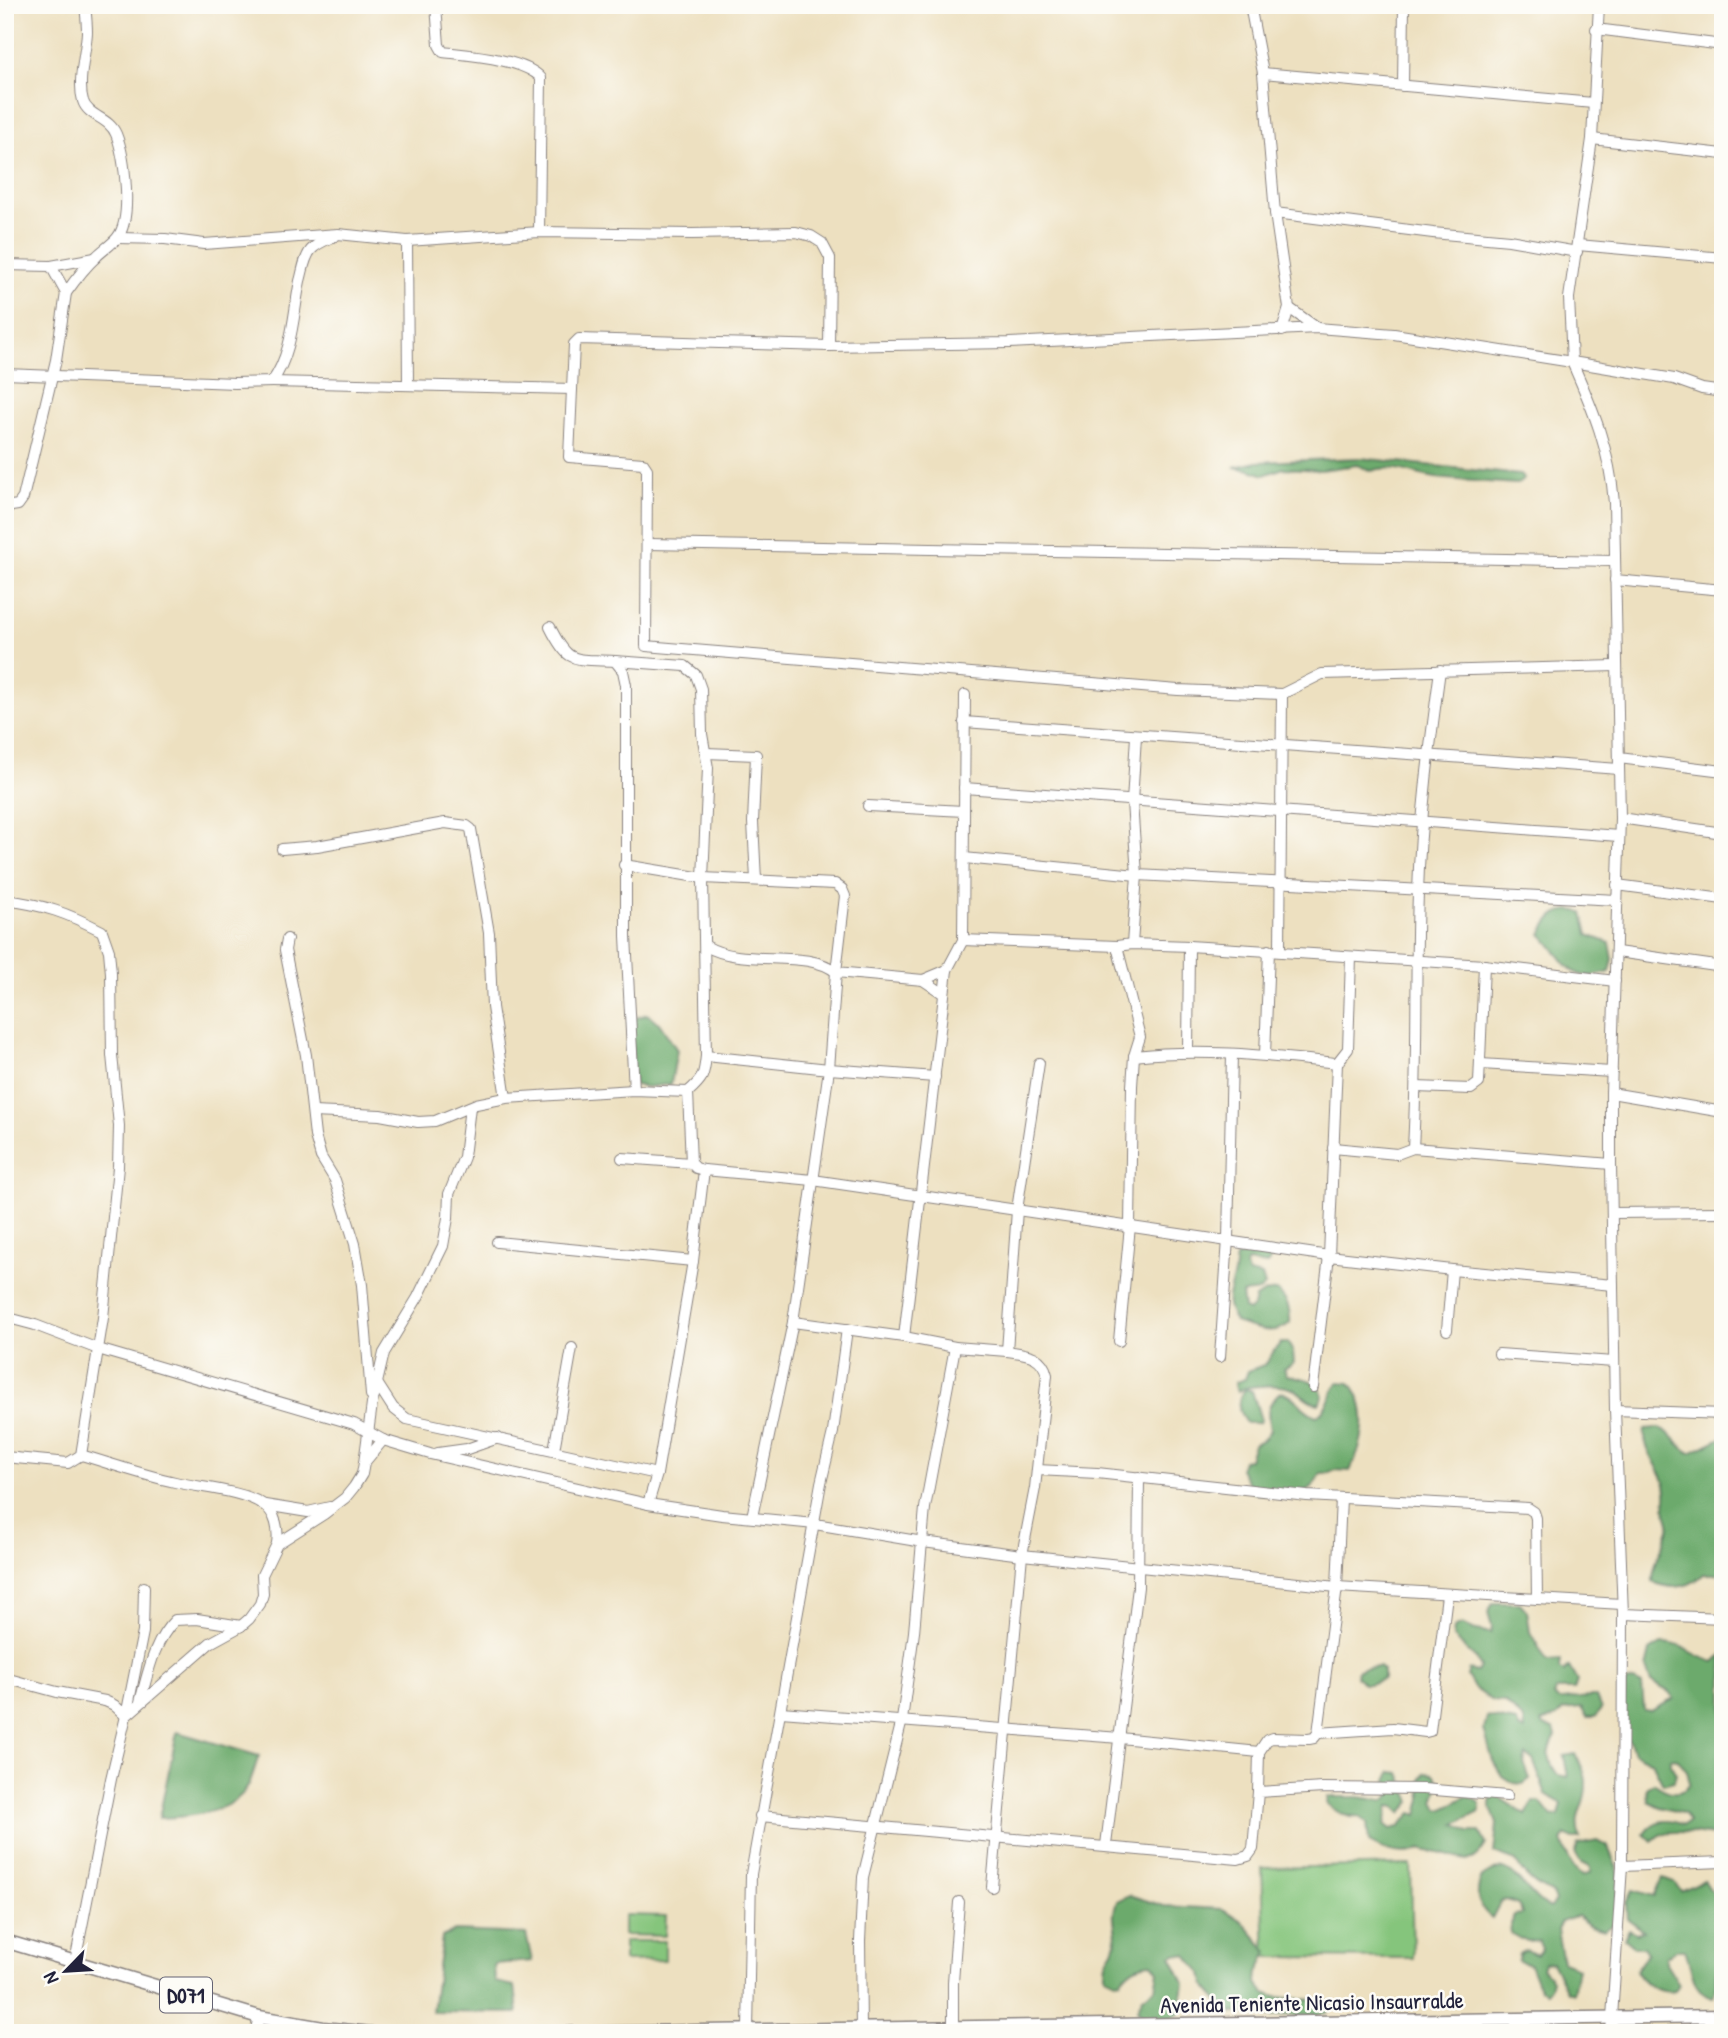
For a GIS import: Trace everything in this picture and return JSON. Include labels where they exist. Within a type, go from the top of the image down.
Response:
[{"type":"main road","name":"D071","points":[[5,1941],[259,2017],[371,2033]]},
{"type":"main road","name":"Avenida Teniente Nicasio Insaurralde","points":[[565,2033],[1723,2016]]},
{"type":"street","points":[[5,507],[18,505],[23,498],[52,374],[66,293],[95,258],[118,238],[123,225],[125,193],[121,148],[115,131],[108,122],[90,112],[82,100],[87,30],[85,5]]},
{"type":"street","points":[[436,5],[439,45],[443,52],[503,60],[539,74],[541,78],[539,232]]},
{"type":"street","points":[[1250,5],[1263,74],[1275,212],[1289,308],[1282,331]]},
{"type":"street","points":[[1402,86],[1404,5]]},
{"type":"street","points":[[1599,5],[1592,139],[1569,299],[1572,362],[1600,425],[1613,484],[1615,561],[1620,818],[1611,1164],[1622,1609],[1622,1866],[1611,2033]]},
{"type":"street","points":[[1596,29],[1723,45]]},
{"type":"street","points":[[1263,74],[1593,103]]},
{"type":"street","points":[[1592,139],[1723,154]]},
{"type":"street","points":[[1275,212],[1577,249],[1723,258]]},
{"type":"street","points":[[118,238],[164,239],[204,244],[338,234],[407,241],[539,232],[796,232],[811,236],[821,243],[830,258],[829,346]]},
{"type":"street","points":[[272,382],[279,372],[292,332],[297,296],[307,257],[312,249],[338,234]]},
{"type":"street","points":[[407,241],[408,385]]},
{"type":"street","points":[[5,265],[51,266],[95,258]]},
{"type":"street","points":[[51,266],[66,293]]},
{"type":"street","points":[[1289,308],[1317,328]]},
{"type":"street","points":[[644,663],[648,544],[646,466],[569,457],[572,351],[573,344],[579,339],[829,346],[1009,343],[1317,328],[1394,334],[1572,362],[1674,379],[1702,389],[1723,392]]},
{"type":"street","points":[[5,374],[572,389]]},
{"type":"street","points":[[648,544],[1615,561]]},
{"type":"street","points":[[1615,580],[1723,590]]},
{"type":"street","points":[[550,626],[562,651],[570,658],[685,666],[696,675],[701,689],[702,734],[708,768],[703,878],[706,1056],[704,1075],[688,1092],[691,1163]]},
{"type":"street","points":[[646,646],[1124,686],[1282,694],[1322,674],[1616,666]]},
{"type":"street","points":[[615,661],[623,671],[626,685],[625,936],[634,1090]]},
{"type":"street","points":[[1413,1148],[1418,891],[1429,755],[1440,670]]},
{"type":"street","points":[[1265,1055],[1280,883],[1282,694]]},
{"type":"street","points":[[904,1337],[947,970],[962,940],[965,695]]},
{"type":"street","points":[[964,722],[1429,755],[1723,771]]},
{"type":"street","points":[[1132,944],[1137,875],[1132,802],[1136,736]]},
{"type":"street","points":[[706,753],[756,755],[753,822],[756,880]]},
{"type":"street","points":[[964,788],[1619,836]]},
{"type":"street","points":[[868,806],[964,811]]},
{"type":"street","points":[[1620,818],[1723,833]]},
{"type":"street","points":[[282,849],[317,846],[444,823],[471,829],[489,933],[492,1007],[506,1098]]},
{"type":"street","points":[[964,858],[1137,875],[1617,901]]},
{"type":"street","points":[[624,865],[703,878],[835,884],[842,889],[845,896],[829,1069],[793,1322],[752,1517]]},
{"type":"street","points":[[1617,885],[1723,899]]},
{"type":"street","points":[[5,900],[36,904],[65,912],[102,931],[109,951],[112,1055],[119,1126],[118,1167],[103,1318],[81,1455]]},
{"type":"street","points":[[287,939],[285,950],[306,1055],[314,1136],[321,1157],[335,1180],[355,1244],[362,1285],[372,1404]]},
{"type":"street","points":[[962,940],[1274,951],[1484,965],[1615,981]]},
{"type":"street","points":[[706,946],[724,955],[801,961],[826,966],[836,972],[923,980],[944,993]]},
{"type":"street","points":[[1116,946],[1140,1037],[1134,1056],[1130,1226],[1119,1341]]},
{"type":"street","points":[[1188,1052],[1189,946]]},
{"type":"street","points":[[1617,952],[1723,967]]},
{"type":"street","points":[[1313,1387],[1329,1256],[1337,1063],[1348,1049],[1351,957]]},
{"type":"street","points":[[1416,1087],[1471,1089],[1479,1083],[1484,965]]},
{"type":"street","points":[[923,980],[947,970]]},
{"type":"street","points":[[1134,1056],[1188,1052],[1265,1055],[1337,1063]]},
{"type":"street","points":[[1220,1357],[1228,1239],[1231,1055]]},
{"type":"street","points":[[706,1056],[935,1077]]},
{"type":"street","points":[[1007,1351],[1017,1210],[1039,1063]]},
{"type":"street","points":[[1481,1064],[1612,1072]]},
{"type":"street","points":[[313,1112],[380,1115],[418,1122],[435,1121],[470,1107],[506,1098],[634,1090],[688,1092]]},
{"type":"street","points":[[1611,1093],[1723,1112]]},
{"type":"street","points":[[277,1544],[336,1505],[355,1487],[362,1474],[372,1404],[384,1353],[392,1337],[407,1318],[441,1255],[449,1218],[449,1194],[464,1157],[470,1107]]},
{"type":"street","points":[[1333,1148],[1397,1154],[1413,1148],[1611,1164]]},
{"type":"street","points":[[622,1157],[691,1163],[704,1170],[813,1180],[1228,1239],[1329,1256],[1613,1285]]},
{"type":"street","points":[[648,1504],[657,1474],[693,1261],[704,1170]]},
{"type":"street","points":[[1613,1213],[1723,1212]]},
{"type":"street","points":[[497,1242],[693,1261]]},
{"type":"street","points":[[1447,1330],[1452,1270]]},
{"type":"street","points":[[5,1317],[35,1325],[98,1349],[354,1424],[383,1440],[430,1454],[648,1504],[815,1524],[1021,1555],[1338,1587],[1537,1599],[1723,1618]]},
{"type":"street","points":[[793,1322],[904,1337],[955,1347],[1007,1351],[1037,1356],[1045,1364],[1047,1375],[1037,1470],[1021,1555],[992,1887]]},
{"type":"street","points":[[748,2030],[751,1874],[821,1483],[831,1445],[847,1329]]},
{"type":"street","points":[[861,2029],[860,1941],[863,1877],[902,1720],[925,1508],[955,1347]]},
{"type":"street","points":[[554,1450],[572,1348]]},
{"type":"street","points":[[1499,1354],[1614,1362]]},
{"type":"street","points":[[368,1367],[393,1408],[407,1419],[657,1474]]},
{"type":"street","points":[[1615,1410],[1723,1414]]},
{"type":"street","points":[[430,1454],[467,1449],[499,1438]]},
{"type":"street","points":[[364,1463],[383,1440]]},
{"type":"street","points":[[5,1457],[68,1462],[81,1455],[171,1481],[240,1495],[265,1505],[308,1512],[336,1505]]},
{"type":"street","points":[[1037,1470],[1139,1477],[1341,1498],[1528,1508],[1534,1512],[1536,1518],[1537,1599]]},
{"type":"street","points":[[1106,1845],[1134,1630],[1139,1565],[1139,1477]]},
{"type":"street","points":[[760,1816],[1244,1858],[1253,1849],[1259,1752],[1267,1740],[1272,1738],[1309,1739],[1318,1733],[1338,1587],[1341,1498]]},
{"type":"street","points":[[126,1716],[210,1643],[241,1626],[260,1604],[263,1594],[262,1575],[277,1544],[278,1532],[265,1505]]},
{"type":"street","points":[[75,1962],[143,1632],[144,1587]]},
{"type":"street","points":[[1318,1733],[1393,1728],[1430,1731],[1447,1595]]},
{"type":"street","points":[[140,1702],[154,1654],[162,1636],[175,1620],[197,1619],[241,1626]]},
{"type":"street","points":[[5,1678],[105,1701],[126,1716]]},
{"type":"street","points":[[781,1712],[1120,1738],[1259,1752]]},
{"type":"street","points":[[1258,1792],[1323,1788],[1423,1789],[1507,1796]]},
{"type":"street","points":[[1622,1866],[1723,1862]]},
{"type":"street","points":[[953,2028],[953,1982],[959,1902]]},
{"type":"street","points":[[255,2033],[259,2017]]},
{"type":"green space","points":[[1360,458],[1520,475],[1524,479],[1518,484],[1456,480],[1388,468],[1371,471],[1357,465],[1321,470],[1284,468],[1264,475],[1234,467],[1257,462]]},
{"type":"green space","points":[[1571,910],[1583,912],[1588,935],[1610,943],[1613,959],[1610,972],[1596,975],[1576,973],[1541,934],[1556,914]]},
{"type":"green space","points":[[647,1014],[659,1023],[677,1050],[671,1084],[647,1087],[634,1085],[630,1020]]},
{"type":"green space","points":[[1265,1254],[1271,1259],[1267,1265],[1247,1262],[1245,1266],[1248,1273],[1262,1276],[1265,1286],[1259,1291],[1242,1294],[1244,1309],[1248,1311],[1253,1307],[1255,1298],[1264,1293],[1277,1291],[1288,1305],[1290,1323],[1277,1330],[1256,1329],[1235,1322],[1228,1303],[1236,1257]]},
{"type":"green space","points":[[1281,1343],[1288,1343],[1293,1352],[1294,1363],[1284,1369],[1287,1375],[1313,1382],[1323,1396],[1319,1404],[1295,1390],[1282,1387],[1257,1386],[1238,1391],[1236,1382],[1245,1379],[1248,1371],[1266,1364]]},
{"type":"green space","points":[[1339,1382],[1350,1383],[1357,1393],[1363,1415],[1362,1438],[1350,1471],[1321,1473],[1312,1487],[1296,1496],[1254,1493],[1240,1469],[1243,1460],[1249,1459],[1254,1444],[1264,1439],[1270,1430],[1268,1413],[1272,1401],[1280,1392],[1286,1393],[1317,1416]]},
{"type":"green space","points":[[1246,1389],[1252,1391],[1261,1420],[1258,1423],[1246,1423],[1241,1414],[1239,1401]]},
{"type":"green space","points":[[1659,1428],[1691,1453],[1723,1437],[1723,1574],[1704,1574],[1680,1586],[1653,1582],[1656,1562],[1667,1536],[1669,1521],[1665,1508],[1664,1483],[1647,1446],[1645,1429]]},
{"type":"green space","points":[[1493,1603],[1520,1603],[1527,1611],[1530,1632],[1547,1662],[1561,1661],[1560,1669],[1564,1672],[1569,1667],[1577,1681],[1574,1690],[1556,1690],[1553,1695],[1558,1700],[1596,1697],[1601,1709],[1595,1717],[1587,1717],[1581,1708],[1563,1710],[1557,1717],[1542,1722],[1544,1726],[1554,1729],[1556,1736],[1550,1756],[1558,1775],[1568,1777],[1564,1756],[1575,1754],[1586,1781],[1578,1816],[1580,1839],[1566,1835],[1562,1841],[1570,1861],[1575,1870],[1583,1876],[1591,1873],[1589,1867],[1581,1863],[1575,1853],[1578,1845],[1597,1841],[1608,1847],[1619,1873],[1616,1923],[1605,1930],[1590,1926],[1577,1916],[1561,1922],[1557,1930],[1563,1962],[1578,1968],[1573,1993],[1567,1991],[1552,1962],[1544,1963],[1542,1968],[1552,1979],[1546,1992],[1540,1989],[1530,1964],[1518,1961],[1519,1954],[1526,1950],[1537,1955],[1542,1950],[1540,1941],[1527,1942],[1511,1933],[1510,1924],[1514,1915],[1523,1914],[1518,1904],[1501,1901],[1492,1918],[1483,1910],[1479,1900],[1478,1889],[1482,1877],[1497,1869],[1503,1869],[1510,1872],[1543,1905],[1550,1908],[1555,1901],[1552,1893],[1531,1881],[1516,1861],[1494,1853],[1497,1824],[1491,1808],[1491,1792],[1526,1815],[1533,1802],[1540,1802],[1552,1817],[1559,1816],[1562,1804],[1546,1794],[1533,1760],[1526,1755],[1524,1763],[1530,1779],[1523,1784],[1513,1783],[1502,1776],[1493,1761],[1484,1730],[1487,1717],[1516,1722],[1520,1729],[1525,1730],[1524,1720],[1505,1702],[1493,1701],[1474,1688],[1467,1676],[1469,1670],[1477,1672],[1480,1667],[1476,1659],[1453,1638],[1454,1628],[1462,1624],[1491,1633],[1488,1613]]},
{"type":"green space","points":[[1663,1643],[1677,1645],[1715,1662],[1723,1654],[1723,1786],[1714,1793],[1723,1807],[1723,1838],[1672,1832],[1662,1834],[1652,1842],[1644,1834],[1652,1825],[1661,1821],[1683,1825],[1689,1822],[1685,1814],[1648,1801],[1647,1788],[1654,1783],[1673,1792],[1682,1791],[1690,1784],[1687,1771],[1678,1759],[1671,1758],[1676,1774],[1674,1781],[1663,1784],[1652,1762],[1634,1753],[1630,1742],[1622,1736],[1625,1683],[1634,1681],[1642,1685],[1644,1710],[1651,1711],[1674,1699],[1671,1693],[1651,1682],[1646,1668],[1650,1651]]},
{"type":"green space","points":[[1379,1667],[1383,1671],[1383,1679],[1363,1684],[1356,1676],[1357,1671],[1364,1668]]},
{"type":"green space","points":[[177,1732],[259,1756],[249,1784],[239,1797],[219,1809],[182,1817],[159,1818]]},
{"type":"green space","points":[[1391,1772],[1400,1773],[1411,1802],[1401,1813],[1395,1807],[1389,1806],[1385,1824],[1391,1829],[1399,1827],[1412,1813],[1418,1815],[1422,1799],[1421,1780],[1426,1773],[1434,1774],[1440,1781],[1434,1802],[1440,1810],[1468,1796],[1480,1803],[1480,1812],[1455,1824],[1469,1832],[1480,1832],[1486,1844],[1481,1852],[1468,1860],[1421,1849],[1408,1853],[1388,1851],[1369,1842],[1367,1823],[1360,1817],[1346,1816],[1327,1804],[1328,1797],[1359,1797],[1383,1801],[1390,1796],[1387,1781]]},
{"type":"green space","points":[[1411,1865],[1413,1958],[1265,1957],[1262,1868]]},
{"type":"green space","points":[[1663,1878],[1674,1882],[1681,1891],[1704,1880],[1715,1897],[1723,1894],[1723,1958],[1718,1967],[1713,1997],[1700,1990],[1696,1984],[1685,1950],[1676,1950],[1666,1957],[1666,1963],[1679,1984],[1675,1991],[1652,1987],[1636,1971],[1647,1953],[1643,1947],[1634,1947],[1624,1939],[1629,1929],[1637,1933],[1644,1931],[1628,1919],[1627,1903],[1633,1890],[1654,1896]]},
{"type":"green space","points":[[1129,1895],[1164,1906],[1223,1909],[1243,1922],[1268,1952],[1258,1972],[1257,1983],[1265,1993],[1276,1997],[1328,2001],[1331,2008],[1326,2013],[1303,2016],[1273,2017],[1228,2012],[1207,1988],[1202,1974],[1187,1955],[1175,1954],[1171,1956],[1184,1983],[1180,2012],[1165,2022],[1147,2021],[1137,2009],[1143,1997],[1155,1988],[1158,1971],[1152,1963],[1134,1967],[1121,1980],[1115,1981],[1105,1976],[1106,1964],[1116,1939],[1114,1919],[1117,1901]]},
{"type":"green space","points":[[624,1915],[666,1916],[665,1936],[624,1935]]},
{"type":"green space","points":[[455,1931],[526,1934],[532,1961],[494,1964],[495,1982],[515,1986],[518,2013],[432,2012],[442,1937]]},
{"type":"green space","points":[[624,1941],[665,1941],[665,1960],[624,1961]]}]
